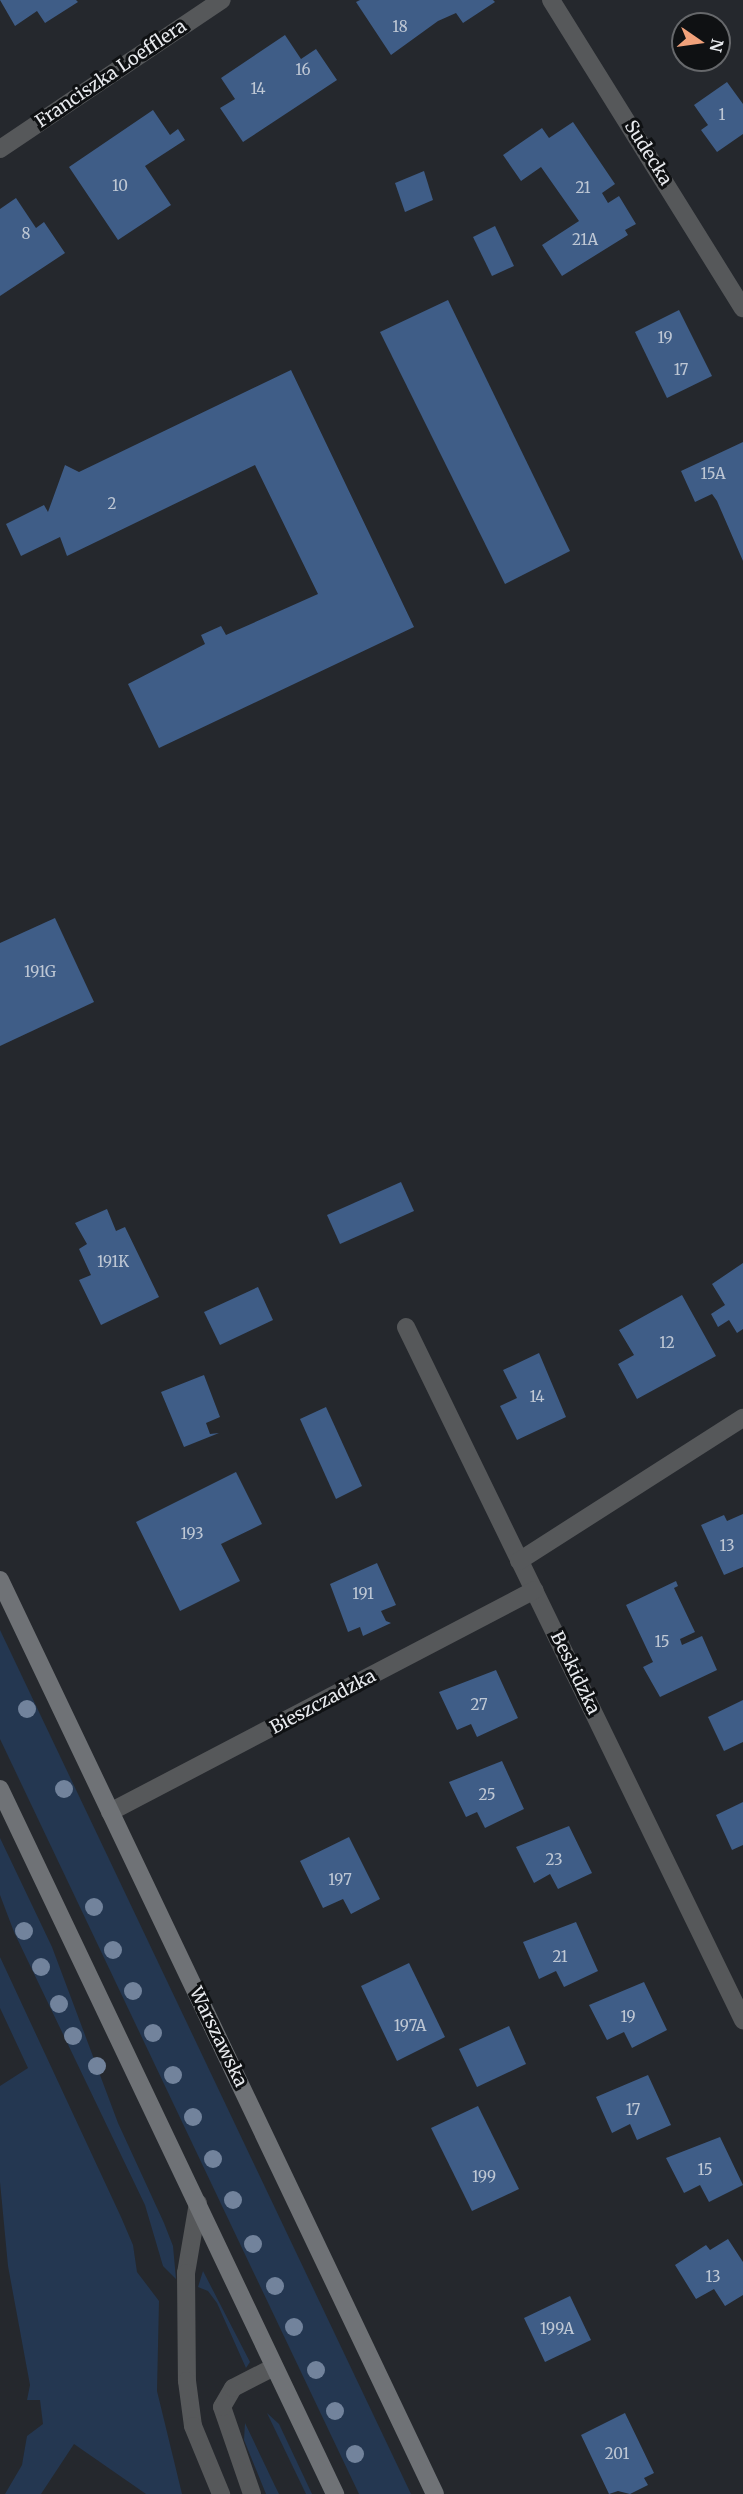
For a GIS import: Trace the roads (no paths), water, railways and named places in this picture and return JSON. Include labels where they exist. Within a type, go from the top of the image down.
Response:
[{"type":"main road","name":"Warszawska","points":[[0,1580],[435,2494]]},
{"type":"main road","points":[[0,1789],[335,2494]]},
{"type":"street","name":"Franciszka Loefflera","points":[[0,149],[222,0]]},
{"type":"street","name":"Sudecka","points":[[551,0],[737,281],[743,308]]},
{"type":"street","name":"Beskidzka","points":[[406,1327],[743,2020]]},
{"type":"street","points":[[519,1561],[743,1418]]},
{"type":"street","name":"Bieszczadzka","points":[[110,1812],[535,1590]]},
{"type":"street","points":[[198,2203],[186,2273],[189,2403],[193,2426],[221,2494]]},
{"type":"street","points":[[252,2494],[222,2407],[233,2388],[274,2367]]}]
